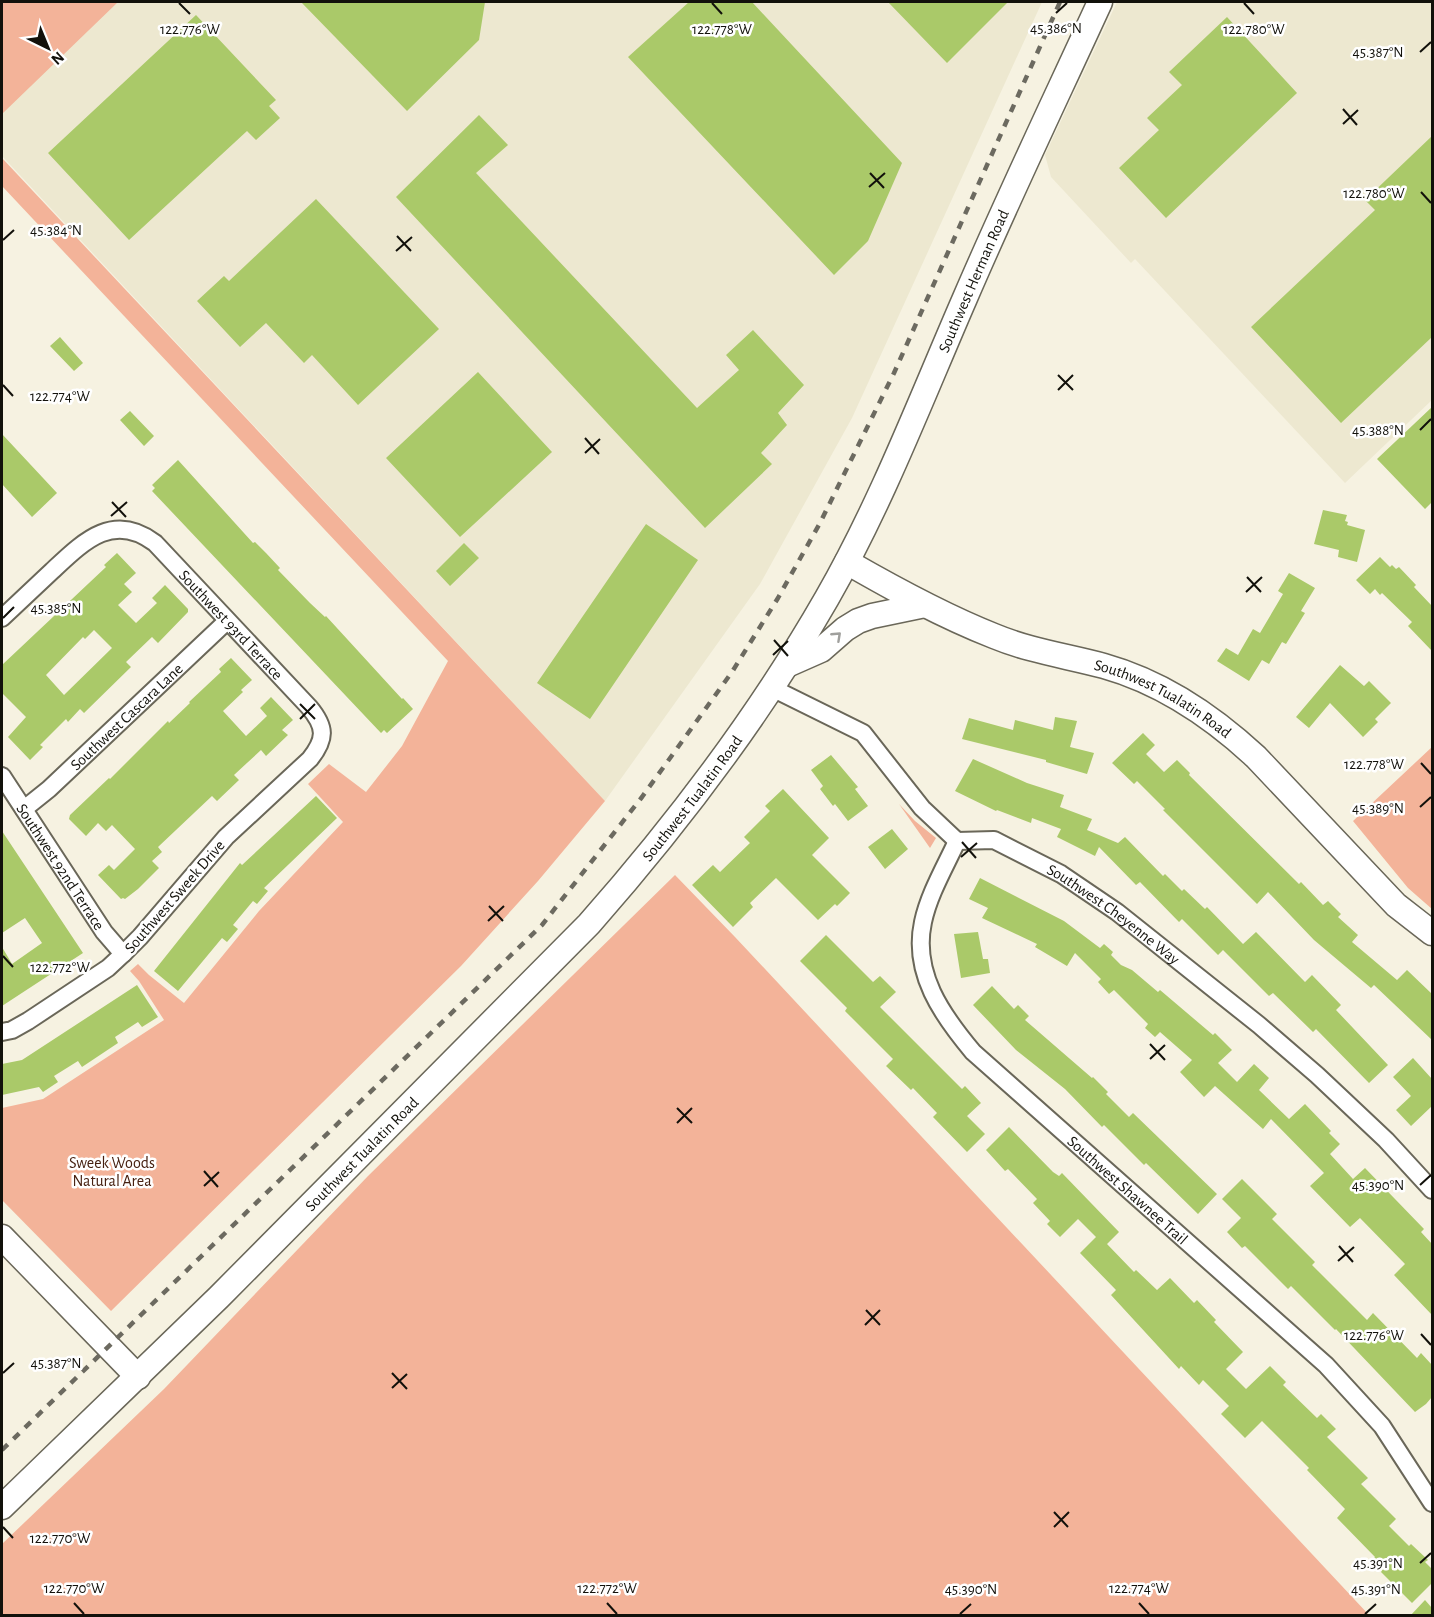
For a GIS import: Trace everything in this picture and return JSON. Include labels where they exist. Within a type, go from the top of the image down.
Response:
[{"type":"main road","name":"Southwest Herman Road","points":[[847,562],[871,516],[978,266],[1100,2]]},
{"type":"main road","name":"Southwest Tualatin Road","points":[[2,1507],[224,1292],[589,924],[631,877],[704,785],[787,665],[847,562],[925,605],[994,636],[1017,645],[1105,666],[1134,677],[1196,709],[1237,739],[1256,757],[1396,904],[1432,933]]},
{"type":"main road","points":[[787,665],[820,650],[858,621],[925,605]]},
{"type":"main road","points":[[2,1237],[138,1377]]},
{"type":"street","name":"Southwest 93rd Terrace","points":[[2,618],[76,548],[95,535],[113,530],[142,534],[155,543],[319,719],[322,733]]},
{"type":"street","name":"Southwest Cascara Lane","points":[[24,809],[50,789],[228,621]]},
{"type":"street","points":[[772,688],[863,733],[922,808],[957,841]]},
{"type":"street","name":"Southwest Sweek Drive","points":[[2,1032],[12,1030],[28,1021],[108,968],[123,954],[226,837],[310,759],[321,746],[322,733]]},
{"type":"street","name":"Southwest 92nd Terrace","points":[[2,776],[104,932],[123,954]]},
{"type":"street","name":"Southwest Cheyenne Way","points":[[957,841],[994,840],[1061,874],[1117,912],[1259,1025],[1317,1075],[1386,1140],[1432,1190]]},
{"type":"street","name":"Southwest Shawnee Trail","points":[[957,841],[923,922],[921,950],[926,978],[935,1001],[954,1029],[973,1052],[1326,1365],[1382,1426],[1432,1503]]},
{"type":"shaded area","points":[[2,2],[1042,2],[852,418],[760,584],[605,801],[2,156]]},
{"type":"shaded area","points":[[1117,2],[1432,2],[1432,400],[1345,483],[1135,259],[1131,263],[1051,177],[1045,155]]},
{"type":"green space","points":[[2,2],[118,2],[2,114]]},
{"type":"green space","name":"Sweek Woods Natural Area","points":[[2,158],[605,801],[538,881],[461,966],[111,1311],[2,1200],[2,1108],[43,1099],[164,1020],[130,971],[138,964],[184,1003],[259,911],[343,822],[308,784],[329,764],[366,792],[402,746],[448,661],[2,186]]},
{"type":"green space","points":[[1432,747],[1432,909],[1408,888],[1353,821]]},
{"type":"green space","points":[[899,804],[936,838],[930,848]]},
{"type":"green space","points":[[675,875],[1369,1615],[2,1615],[2,1544],[164,1389],[368,1176]]},
{"type":"building","points":[[301,2],[485,2],[479,40],[407,111]]},
{"type":"building","points":[[689,2],[752,2],[902,163],[868,241],[834,275],[628,57]]},
{"type":"building","points":[[888,2],[1008,2],[947,63]]},
{"type":"building","points":[[196,15],[276,100],[269,106],[280,118],[256,140],[247,131],[129,240],[48,153]]},
{"type":"building","points":[[1227,17],[1297,93],[1166,218],[1119,168],[1159,130],[1147,118],[1182,85],[1169,72]]},
{"type":"building","points":[[479,115],[508,145],[476,173],[697,408],[739,370],[726,355],[753,330],[804,385],[778,413],[787,425],[761,453],[772,464],[705,528],[396,197]]},
{"type":"building","points":[[1432,136],[1432,337],[1341,423],[1251,327],[1375,210],[1365,200]]},
{"type":"building","points":[[316,199],[439,329],[358,405],[312,355],[304,363],[266,323],[240,347],[197,301],[224,276],[229,281]]},
{"type":"building","points":[[60,337],[83,363],[74,371],[50,346]]},
{"type":"building","points":[[478,372],[552,452],[460,537],[386,458]]},
{"type":"building","points":[[1432,407],[1432,502],[1425,509],[1377,459]]},
{"type":"building","points":[[130,411],[154,436],[144,446],[120,420]]},
{"type":"building","points":[[2,434],[57,493],[32,517],[2,484]]},
{"type":"building","points":[[178,460],[253,543],[255,542],[280,568],[278,570],[326,616],[413,709],[387,733],[384,730],[381,733],[152,491],[155,488],[152,485]]},
{"type":"building","points":[[1323,510],[1347,515],[1345,521],[1348,522],[1347,525],[1365,530],[1357,562],[1338,557],[1339,550],[1314,544]]},
{"type":"building","points":[[646,524],[698,560],[590,719],[537,683]]},
{"type":"building","points":[[464,543],[479,558],[450,586],[436,571]]},
{"type":"building","points":[[117,553],[136,573],[124,584],[132,592],[118,605],[136,623],[157,603],[152,598],[165,585],[188,609],[188,612],[158,643],[152,637],[126,662],[131,667],[84,713],[80,709],[68,722],[66,719],[40,745],[43,747],[30,760],[8,737],[26,717],[2,693],[2,665],[106,567],[104,565]],"holes":[[[94,630],[112,648],[64,695],[46,675],[83,637],[85,639]]]},
{"type":"building","points":[[1380,557],[1390,567],[1392,565],[1396,569],[1399,567],[1432,606],[1432,651],[1408,626],[1412,622],[1382,593],[1380,595],[1375,589],[1370,594],[1356,580]]},
{"type":"building","points":[[1289,573],[1315,588],[1301,611],[1305,613],[1286,644],[1282,642],[1269,664],[1262,660],[1249,681],[1217,661],[1226,648],[1238,655],[1253,629],[1260,633],[1283,594],[1278,591]]},
{"type":"building","points":[[231,658],[252,680],[223,711],[246,736],[267,716],[260,708],[271,697],[293,720],[282,730],[288,735],[266,756],[261,750],[234,775],[239,780],[217,801],[212,796],[158,847],[162,852],[152,861],[159,868],[138,889],[125,899],[121,899],[98,875],[109,865],[114,870],[135,849],[112,825],[106,831],[98,823],[86,836],[69,819],[70,815],[168,721],[169,723],[190,703],[221,672],[219,669]]},
{"type":"building","points":[[1340,665],[1364,686],[1369,681],[1391,703],[1375,719],[1378,722],[1363,737],[1330,703],[1309,728],[1296,717]]},
{"type":"building","points":[[1055,717],[1077,721],[1070,747],[1094,753],[1087,774],[1046,762],[1046,760],[962,739],[969,718],[1013,730],[1015,720],[1053,730]]},
{"type":"building","points":[[1143,733],[1155,745],[1146,754],[1164,772],[1177,760],[1190,773],[1189,775],[1299,884],[1301,882],[1323,905],[1328,901],[1341,914],[1338,917],[1358,935],[1352,942],[1397,980],[1407,970],[1432,994],[1432,1040],[1374,985],[1371,988],[1314,940],[1268,892],[1257,904],[1137,781],[1134,784],[1112,763]]},
{"type":"building","points":[[831,755],[858,787],[855,789],[868,806],[848,821],[820,789],[823,786],[811,770]]},
{"type":"building","points":[[973,759],[1027,783],[1064,795],[1060,807],[1092,819],[1087,830],[1118,843],[1125,837],[1163,876],[1165,874],[1205,909],[1207,907],[1243,944],[1256,932],[1305,982],[1312,975],[1341,1005],[1336,1010],[1388,1065],[1369,1083],[1316,1029],[1313,1032],[1273,993],[1269,996],[1223,950],[1218,955],[1182,919],[1179,922],[1140,882],[1136,885],[1099,847],[1095,856],[1057,837],[1061,829],[1032,818],[1031,823],[996,811],[955,791]]},
{"type":"building","points":[[783,789],[829,838],[812,855],[850,893],[818,920],[776,878],[750,903],[753,907],[733,927],[692,885],[713,865],[720,872],[750,843],[744,837],[770,811],[765,806]]},
{"type":"building","points":[[316,796],[337,818],[264,888],[268,891],[257,904],[253,901],[233,925],[238,929],[227,942],[222,938],[178,991],[154,971],[240,863],[242,865]]},
{"type":"building","points":[[892,829],[908,849],[885,869],[868,847]]},
{"type":"building","points":[[2,831],[83,953],[2,1006],[2,947],[12,964],[42,943],[25,918],[2,933]]},
{"type":"building","points":[[980,878],[1064,921],[1100,948],[1104,944],[1113,952],[1111,955],[1121,965],[1132,970],[1158,992],[1160,990],[1213,1035],[1215,1033],[1232,1050],[1218,1063],[1237,1082],[1254,1064],[1269,1078],[1259,1090],[1289,1119],[1305,1104],[1340,1144],[1330,1154],[1353,1179],[1365,1168],[1424,1229],[1421,1232],[1432,1244],[1432,1315],[1394,1275],[1405,1264],[1360,1218],[1350,1227],[1310,1186],[1324,1173],[1271,1119],[1263,1129],[1215,1086],[1204,1097],[1180,1072],[1192,1060],[1160,1032],[1155,1037],[1145,1028],[1148,1024],[1114,990],[1109,994],[1098,982],[1101,979],[1075,953],[1067,966],[1035,947],[1037,944],[982,918],[988,908],[969,899]]},
{"type":"building","points":[[978,932],[983,959],[988,959],[990,973],[961,978],[954,934]]},
{"type":"building","points":[[826,935],[873,982],[880,976],[896,992],[880,1007],[962,1089],[965,1086],[981,1103],[967,1116],[985,1134],[967,1152],[933,1117],[937,1113],[913,1088],[911,1090],[886,1066],[893,1059],[800,961]]},
{"type":"building","points":[[137,985],[158,1017],[142,1027],[138,1022],[115,1037],[118,1043],[82,1067],[78,1061],[54,1076],[58,1082],[43,1092],[39,1087],[2,1095],[2,1064],[22,1060]]},
{"type":"building","points":[[992,986],[1014,1009],[1018,1005],[1029,1016],[1025,1020],[1093,1077],[1129,1117],[1133,1113],[1217,1194],[1198,1214],[1146,1163],[1144,1165],[1104,1125],[1102,1127],[1065,1089],[1016,1050],[973,1005]]},
{"type":"building","points":[[1413,1058],[1432,1079],[1432,1106],[1411,1126],[1396,1110],[1411,1096],[1393,1077]]},
{"type":"building","points":[[1009,1127],[1053,1172],[1059,1176],[1062,1173],[1119,1232],[1107,1244],[1134,1272],[1136,1270],[1157,1290],[1170,1278],[1194,1303],[1197,1300],[1216,1320],[1214,1322],[1243,1352],[1226,1369],[1246,1389],[1270,1366],[1286,1382],[1283,1385],[1317,1418],[1321,1414],[1336,1429],[1327,1437],[1368,1478],[1361,1484],[1396,1519],[1389,1526],[1409,1546],[1411,1544],[1428,1560],[1425,1562],[1432,1569],[1432,1583],[1412,1603],[1381,1572],[1383,1569],[1373,1559],[1375,1557],[1337,1518],[1345,1509],[1307,1470],[1309,1468],[1262,1421],[1245,1438],[1221,1414],[1229,1406],[1203,1380],[1199,1385],[1181,1366],[1179,1369],[1111,1295],[1116,1290],[1080,1253],[1096,1237],[1078,1219],[1060,1237],[1047,1224],[1050,1221],[1033,1203],[1037,1199],[1008,1169],[1005,1171],[986,1150]]},
{"type":"building","points":[[1242,1179],[1277,1214],[1272,1219],[1315,1262],[1312,1265],[1367,1320],[1373,1313],[1417,1358],[1421,1353],[1432,1365],[1432,1397],[1426,1404],[1415,1412],[1336,1329],[1291,1286],[1288,1289],[1245,1246],[1242,1248],[1227,1232],[1241,1218],[1222,1199]]},
{"type":"building","points":[[1425,1600],[1432,1608],[1432,1616],[1410,1616]]},
{"type":"railway","points":[[2,1450],[542,925],[642,797],[732,672],[778,598],[820,523],[894,373],[1060,2]]}]
